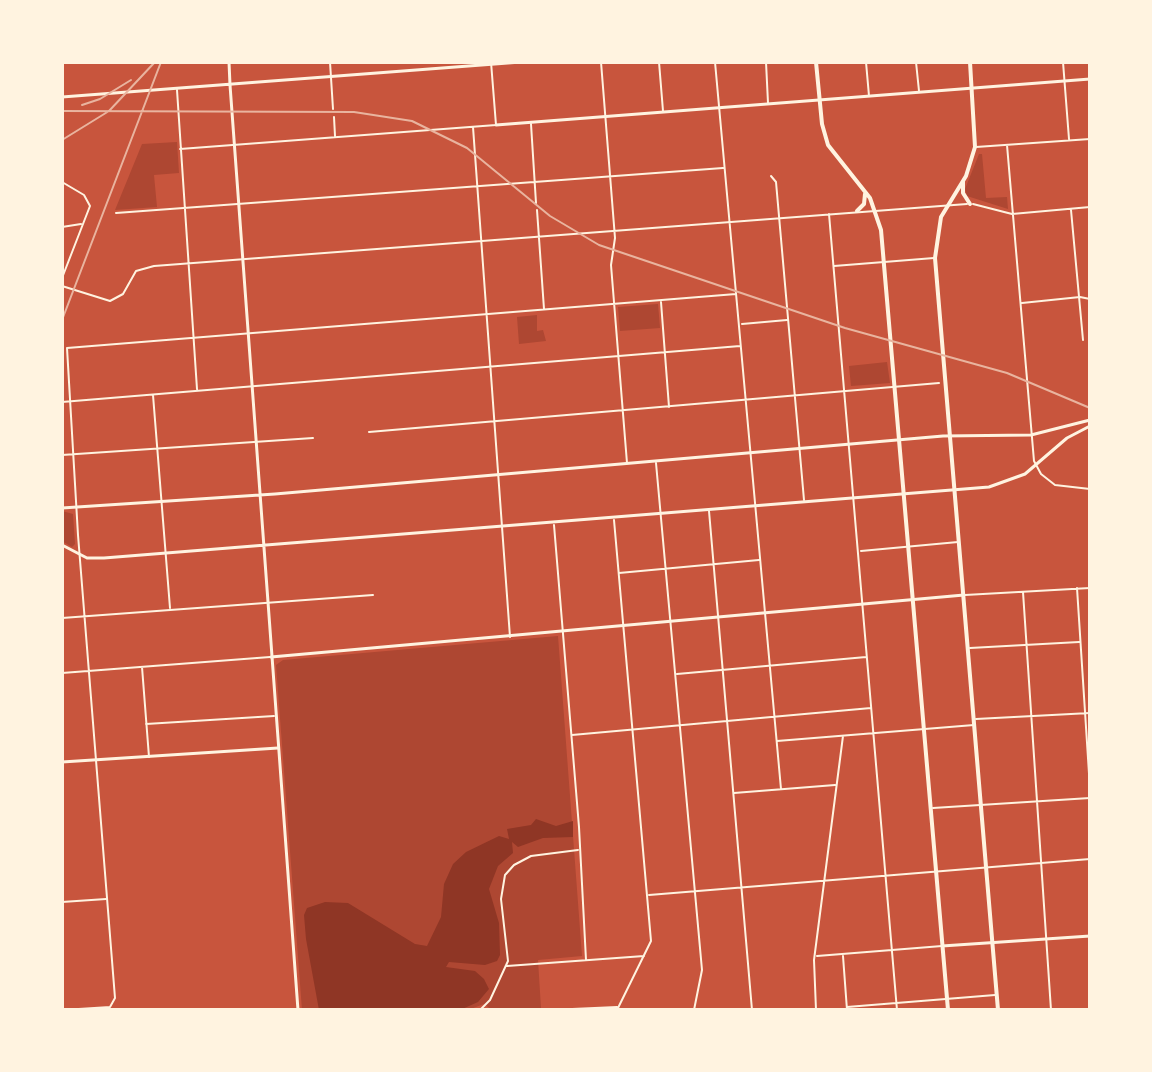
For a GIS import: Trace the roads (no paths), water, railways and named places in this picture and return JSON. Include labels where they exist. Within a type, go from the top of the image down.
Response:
[{"type":"main road","points":[[229,62],[298,1010]]},
{"type":"main road","points":[[62,97],[521,62]]},
{"type":"main road","points":[[816,62],[819,100],[829,147],[865,191],[875,210],[884,264],[948,1010]]},
{"type":"main road","points":[[970,62],[975,147],[963,180],[946,204],[938,226],[935,258],[998,1010]]},
{"type":"main road","points":[[496,125],[1090,79]]},
{"type":"main road","points":[[963,180],[963,193],[970,204]]},
{"type":"main road","points":[[857,211],[864,204],[865,191]]},
{"type":"main road","points":[[62,508],[498,476],[951,434],[1031,435],[1090,420]]},
{"type":"main road","points":[[63,548],[95,559],[554,525],[1003,484],[1036,467],[1062,442],[1090,426]]},
{"type":"main road","points":[[271,657],[964,595]]},
{"type":"main road","points":[[62,762],[278,748]]},
{"type":"main road","points":[[942,946],[1090,936]]},
{"type":"street","points":[[330,62],[333,109]]},
{"type":"street","points":[[601,62],[615,231],[611,265],[627,465]]},
{"type":"street","points":[[659,62],[663,113]]},
{"type":"street","points":[[715,62],[781,789]]},
{"type":"street","points":[[766,62],[769,104]]},
{"type":"street","points":[[866,62],[869,96]]},
{"type":"street","points":[[916,62],[919,92]]},
{"type":"street","points":[[1063,62],[1069,140]]},
{"type":"street","points":[[180,149],[496,125],[491,63]]},
{"type":"street","points":[[177,90],[197,390]]},
{"type":"street","points":[[334,117],[335,137]]},
{"type":"street","points":[[530,123],[536,203]]},
{"type":"street","points":[[473,127],[510,637]]},
{"type":"street","points":[[975,147],[1090,139]]},
{"type":"street","points":[[1007,145],[1036,467],[1059,486],[1090,489]]},
{"type":"street","points":[[116,213],[725,168]]},
{"type":"street","points":[[771,176],[776,182],[804,502]]},
{"type":"street","points":[[62,182],[88,199],[90,206],[62,278]]},
{"type":"street","points":[[62,286],[113,301],[123,294],[138,270],[188,264],[946,204],[970,204],[1012,214],[1090,207]]},
{"type":"street","points":[[1071,209],[1083,340]]},
{"type":"street","points":[[537,210],[545,309]]},
{"type":"street","points":[[829,214],[897,1010]]},
{"type":"street","points":[[62,227],[83,224]]},
{"type":"street","points":[[834,266],[935,258]]},
{"type":"street","points":[[63,1010],[114,1004],[65,350],[70,346],[248,331],[736,294]]},
{"type":"street","points":[[1020,303],[1080,297],[1090,299]]},
{"type":"street","points":[[661,301],[669,407]]},
{"type":"street","points":[[739,324],[788,320]]},
{"type":"street","points":[[62,402],[741,346]]},
{"type":"street","points":[[369,432],[939,383]]},
{"type":"street","points":[[153,394],[170,609]]},
{"type":"street","points":[[62,455],[313,438]]},
{"type":"street","points":[[656,462],[702,970],[694,1010]]},
{"type":"street","points":[[709,511],[752,1010]]},
{"type":"street","points":[[550,1010],[618,1009],[651,941],[614,520]]},
{"type":"street","points":[[554,525],[586,960]]},
{"type":"street","points":[[859,551],[959,542]]},
{"type":"street","points":[[619,573],[761,560]]},
{"type":"street","points":[[1077,588],[1090,789]]},
{"type":"street","points":[[964,595],[1090,588]]},
{"type":"street","points":[[1023,592],[1051,1010]]},
{"type":"street","points":[[62,618],[373,595]]},
{"type":"street","points":[[968,648],[1080,641]]},
{"type":"street","points":[[62,673],[271,657]]},
{"type":"street","points":[[676,674],[867,657]]},
{"type":"street","points":[[141,666],[149,757]]},
{"type":"street","points":[[571,735],[871,708]]},
{"type":"street","points":[[777,741],[1090,713]]},
{"type":"street","points":[[146,724],[276,716]]},
{"type":"street","points":[[816,1010],[816,956],[843,736]]},
{"type":"street","points":[[734,793],[837,785]]},
{"type":"street","points":[[932,808],[1090,798]]},
{"type":"street","points":[[480,1010],[490,1000],[507,966],[508,944],[501,899],[505,875],[514,865],[531,856],[579,850]]},
{"type":"street","points":[[647,895],[986,865],[1090,859]]},
{"type":"street","points":[[62,902],[107,899]]},
{"type":"street","points":[[816,956],[942,946]]},
{"type":"street","points":[[842,955],[847,1009],[996,995]]},
{"type":"street","points":[[507,966],[645,956]]},
{"type":"railway","points":[[62,140],[109,111],[155,62]]},
{"type":"railway","points":[[62,320],[161,62]]},
{"type":"railway","points":[[82,105],[100,99],[131,80]]},
{"type":"railway","points":[[62,111],[354,112],[412,121],[467,148],[550,216],[599,245],[845,328],[1007,373],[1090,408]]}]
